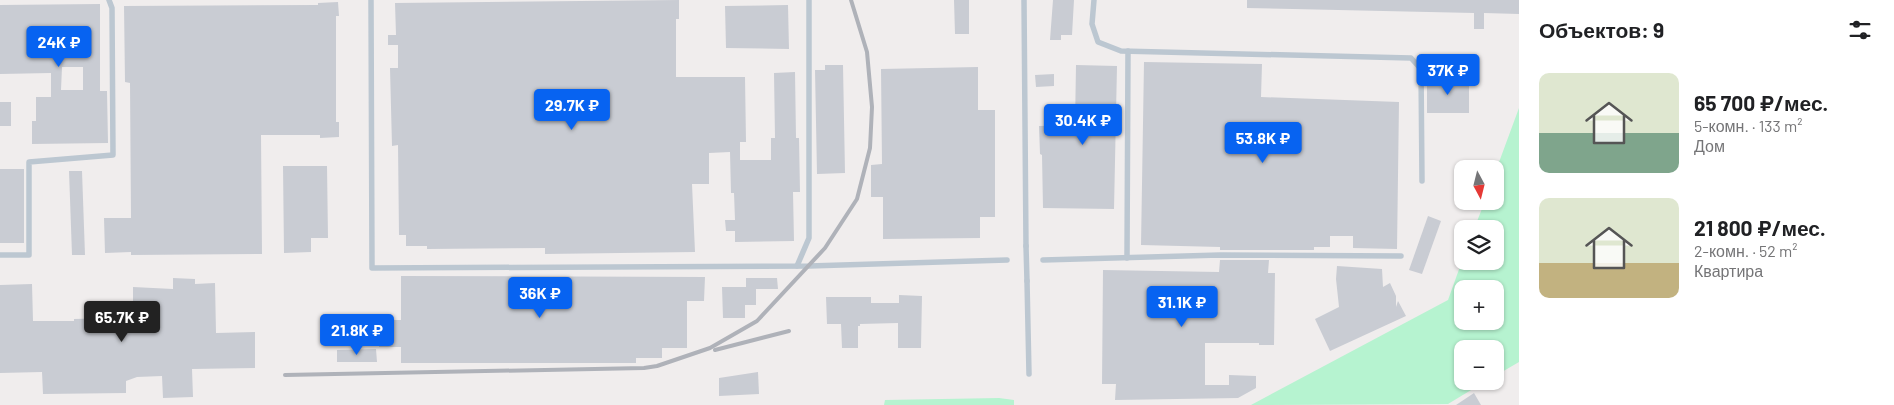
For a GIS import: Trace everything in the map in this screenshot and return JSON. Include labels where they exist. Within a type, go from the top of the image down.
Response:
[{"type":"lane","points":[[0,255],[28,255],[29,162],[113,155],[112,8],[109,0]]},
{"type":"lane","points":[[371,0],[372,268],[796,266],[1007,260]]},
{"type":"lane","points":[[796,266],[809,238],[809,0]]},
{"type":"lane","points":[[1024,0],[1029,374]]},
{"type":"lane","points":[[1094,0],[1092,24],[1098,42],[1121,51],[1411,58],[1421,69],[1422,181]]},
{"type":"lane","points":[[1127,258],[1128,51]]},
{"type":"lane","points":[[1043,260],[1220,255],[1401,256]]},
{"type":"green space","points":[[1519,108],[1519,362],[1504,371],[1504,340],[1454,340],[1454,390],[1471,390],[1448,404],[1251,405],[1448,300],[1454,283],[1454,330],[1504,330],[1504,280],[1455,280],[1459,270],[1504,270],[1504,220],[1478,220],[1481,210],[1504,210],[1504,160],[1500,160]]},
{"type":"green space","points":[[999,398],[1014,400],[1014,405],[884,405],[885,400]]},
{"type":"building","points":[[679,0],[679,19],[676,19],[676,77],[745,77],[746,142],[740,142],[740,160],[771,160],[771,138],[775,138],[774,73],[795,72],[796,138],[799,138],[800,192],[793,192],[794,241],[735,242],[735,231],[726,231],[725,220],[735,220],[734,193],[731,193],[730,152],[709,153],[709,184],[692,184],[695,252],[545,254],[545,248],[427,249],[427,246],[406,246],[406,235],[399,235],[398,145],[392,146],[390,68],[398,68],[398,45],[388,45],[388,35],[396,35],[395,3]]},
{"type":"building","points":[[954,0],[969,0],[969,34],[955,34]]},
{"type":"building","points":[[1053,0],[1074,0],[1072,35],[1061,35],[1061,40],[1050,40]]},
{"type":"building","points":[[1247,0],[1519,0],[1519,14],[1484,13],[1484,29],[1474,29],[1474,13],[1247,8]]},
{"type":"building","points":[[338,2],[339,16],[336,16],[336,122],[339,122],[339,137],[320,138],[320,135],[261,135],[262,254],[131,255],[131,252],[105,253],[104,218],[131,218],[130,83],[125,82],[124,6],[318,5],[318,3]]},
{"type":"building","points":[[100,4],[100,91],[107,91],[108,143],[32,144],[32,121],[36,121],[36,97],[51,97],[51,73],[0,74],[0,5]],"holes":[[[62,67],[83,67],[83,90],[61,90]]]},
{"type":"building","points":[[788,5],[789,49],[726,48],[725,6]]},
{"type":"building","points":[[1144,62],[1262,64],[1261,97],[1399,102],[1397,249],[1353,248],[1353,236],[1330,236],[1330,247],[1314,247],[1314,250],[1220,250],[1220,247],[1141,245]]},
{"type":"building","points":[[825,65],[843,65],[845,173],[817,174],[815,70],[825,70]]},
{"type":"building","points":[[1076,65],[1117,66],[1114,209],[1043,208],[1042,155],[1040,154],[1039,126],[1075,125]]},
{"type":"building","points":[[978,67],[978,110],[995,110],[995,217],[980,217],[980,238],[883,239],[883,197],[871,197],[871,165],[882,164],[881,69]]},
{"type":"building","points":[[1054,74],[1054,86],[1036,87],[1035,75]]},
{"type":"building","points":[[1427,80],[1469,80],[1469,113],[1427,113]]},
{"type":"building","points":[[0,102],[11,102],[11,126],[0,126]]},
{"type":"building","points":[[283,166],[327,166],[328,238],[311,238],[311,252],[284,253]]},
{"type":"building","points":[[0,169],[24,169],[24,243],[0,243]]},
{"type":"building","points":[[69,171],[82,171],[85,255],[72,255]]},
{"type":"building","points":[[1428,216],[1441,221],[1422,274],[1409,270]]},
{"type":"building","points":[[1220,260],[1269,260],[1268,273],[1275,273],[1274,345],[1259,345],[1259,343],[1205,343],[1205,385],[1229,385],[1229,375],[1256,376],[1256,388],[1238,398],[1115,400],[1116,384],[1102,384],[1103,270],[1219,272]]},
{"type":"building","points":[[1337,266],[1382,269],[1383,287],[1390,283],[1396,296],[1396,307],[1398,301],[1406,316],[1330,351],[1315,319],[1339,307],[1336,279]]},
{"type":"building","points":[[401,276],[705,277],[704,301],[687,301],[687,348],[662,348],[662,358],[636,358],[636,363],[401,363],[401,347],[379,347],[379,320],[401,320]]},
{"type":"building","points":[[173,278],[195,279],[195,284],[215,283],[216,333],[255,332],[255,368],[192,369],[193,397],[163,398],[162,376],[137,377],[126,381],[126,393],[43,394],[42,372],[0,373],[0,285],[32,284],[33,321],[74,321],[74,319],[108,318],[108,324],[154,324],[154,301],[133,301],[133,287],[173,289]]},
{"type":"building","points":[[746,278],[777,278],[778,289],[756,289],[756,305],[745,305],[745,318],[723,318],[722,287],[746,287]]},
{"type":"building","points":[[899,295],[922,296],[921,348],[898,348],[898,323],[860,324],[858,326],[858,348],[842,348],[841,324],[827,324],[826,297],[871,297],[871,303],[899,303]]},
{"type":"building","points":[[376,349],[377,362],[337,362],[337,350]]},
{"type":"building","points":[[758,372],[759,394],[719,396],[719,378]]},
{"type":"building","points":[[1474,393],[1481,405],[1456,405]]},
{"type":"railway","points":[[285,375],[644,368],[657,366],[710,348],[757,321],[825,248],[857,199],[870,148],[872,107],[867,52],[851,0]]},
{"type":"railway","points":[[715,350],[789,331]]}]
